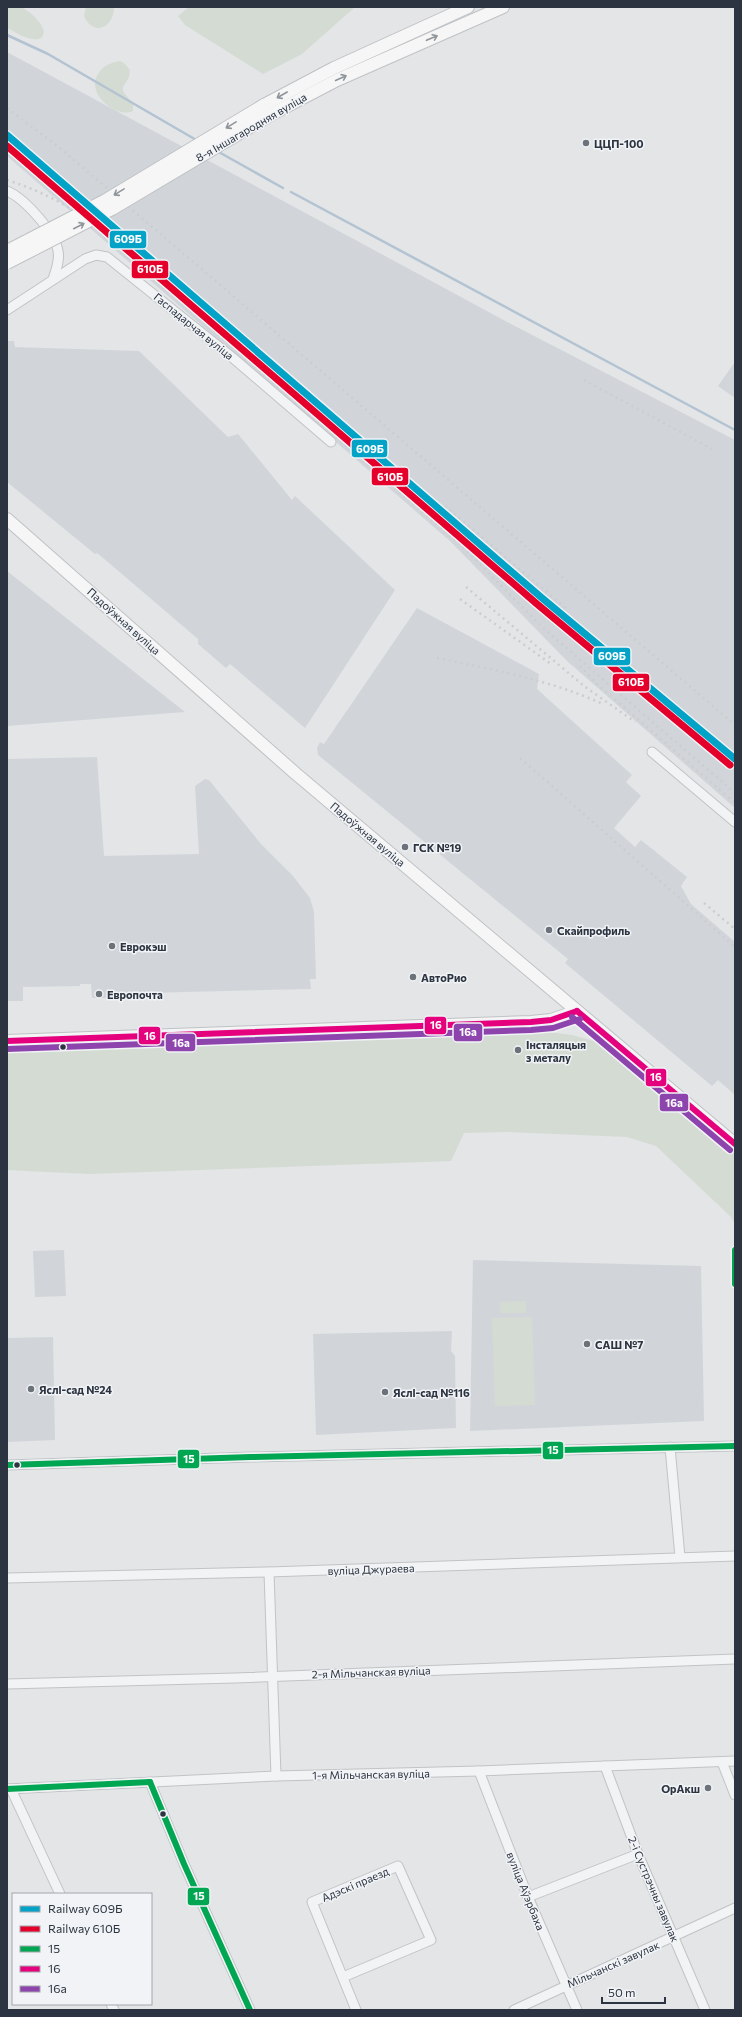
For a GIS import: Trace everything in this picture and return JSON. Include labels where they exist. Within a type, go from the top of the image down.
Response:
[{"type":"main road","name":"8-я Іншагародняя вуліца","points":[[7,263],[112,209],[327,71],[468,7]]},
{"type":"main road","name":"8-я Іншагародняя вуліца","points":[[7,251],[106,200],[267,110],[503,7]]},
{"type":"main road","points":[[388,43],[396,53]]},
{"type":"main road","name":"Падоўжная вуліца","points":[[7,519],[295,773],[735,1144]]},
{"type":"main road","points":[[7,1041],[531,1022],[551,1020],[577,1011]]},
{"type":"street","points":[[7,191],[23,200],[31,208],[52,237],[58,251],[58,264],[53,279]]},
{"type":"street","name":"Гаспадарчая вуліца","points":[[7,310],[85,259],[96,255],[107,257],[233,358],[331,442]]},
{"type":"street","points":[[652,752],[735,822]]},
{"type":"street","points":[[7,1466],[251,1457],[735,1446]]},
{"type":"street","points":[[670,1447],[680,1557]]},
{"type":"street","name":"вуліца Джураева","points":[[7,1578],[269,1572],[735,1556]]},
{"type":"street","points":[[269,1572],[276,1776]]},
{"type":"street","name":"2-я Мільчанская вуліца","points":[[7,1684],[735,1659]]},
{"type":"street","name":"1-я Мільчанская вуліца","points":[[9,1789],[276,1776],[478,1771],[735,1761]]},
{"type":"street","points":[[722,1762],[735,1795]]},
{"type":"street","name":"2-і Сустрэчны завулак","points":[[605,1766],[638,1854],[675,1936],[705,2010]]},
{"type":"street","name":"вуліца Аўэрбаха","points":[[478,1771],[528,1897],[577,2010]]},
{"type":"street","points":[[150,1782],[184,1864],[250,2010]]},
{"type":"street","points":[[9,1789],[60,1893]]},
{"type":"street","points":[[528,1897],[638,1854]]},
{"type":"street","name":"Адэскі праезд","points":[[343,1977],[431,1940],[398,1866],[312,1902],[356,2010]]},
{"type":"street","name":"Мільчанскі завулак","points":[[514,2010],[735,1908]]},
{"type":"shaded area","points":[[7,7],[24,8],[33,15],[41,24],[44,33],[42,37],[37,39],[30,38],[20,35],[7,28]]},
{"type":"shaded area","points":[[86,7],[114,7],[111,20],[107,25],[102,27],[97,28],[92,26],[88,23],[84,16]]},
{"type":"shaded area","points":[[189,7],[355,7],[302,54],[263,74],[185,25],[178,16]]},
{"type":"shaded area","points":[[7,52],[513,325],[735,440],[735,808],[567,661],[451,542],[7,156]]},
{"type":"shaded area","points":[[120,61],[130,70],[129,77],[123,87],[123,91],[133,104],[133,111],[118,111],[111,107],[98,95],[95,87],[96,78],[101,70],[109,64]]},
{"type":"shaded area","points":[[7,341],[14,341],[15,347],[139,351],[228,437],[238,434],[292,500],[295,496],[395,590],[305,728],[230,664],[226,668],[198,644],[198,639],[109,563],[97,553],[95,554],[7,482]]},
{"type":"shaded area","points":[[735,362],[735,398],[718,386]]},
{"type":"shaded area","points":[[7,571],[142,678],[185,712],[7,726]]},
{"type":"shaded area","points":[[417,608],[539,674],[537,689],[632,775],[626,782],[641,796],[614,828],[635,847],[641,840],[687,877],[681,886],[691,904],[735,942],[735,1095],[718,1080],[712,1086],[565,963],[568,959],[318,755],[317,748],[320,742],[324,744]]},
{"type":"shaded area","points":[[97,757],[104,856],[199,854],[195,786],[205,779],[209,780],[261,844],[293,876],[310,898],[314,912],[316,979],[310,979],[311,989],[143,993],[142,997],[92,998],[91,984],[80,984],[80,986],[23,987],[23,1001],[7,1001],[7,759]]},
{"type":"shaded area","points":[[533,1030],[572,1035],[594,1041],[612,1053],[735,1152],[735,1224],[731,1217],[656,1146],[627,1137],[505,1132],[464,1133],[451,1161],[89,1174],[7,1170],[7,1051]]},
{"type":"shaded area","points":[[64,1250],[66,1296],[35,1297],[33,1251]]},
{"type":"shaded area","name":"САШ №7","points":[[473,1260],[701,1266],[704,1421],[470,1431]]},
{"type":"shaded area","points":[[526,1301],[526,1313],[500,1313],[500,1302]]},
{"type":"shaded area","points":[[532,1317],[535,1405],[495,1406],[492,1318]]},
{"type":"shaded area","name":"Яслі-сад №116","points":[[452,1331],[451,1351],[455,1356],[456,1428],[316,1435],[313,1334]]},
{"type":"shaded area","name":"Яслі-сад №24","points":[[53,1337],[55,1440],[7,1442],[7,1338]]},
{"type":"waterway","points":[[7,35],[48,54],[198,141]]},
{"type":"waterway","points":[[217,151],[283,188]]},
{"type":"waterway","points":[[291,192],[735,430]]},
{"type":"railway","points":[[7,108],[61,149],[735,725]]},
{"type":"railway","points":[[7,144],[325,416],[481,553],[735,767]]},
{"type":"railway","points":[[7,180],[48,196],[85,219],[463,547],[541,626],[735,793]]},
{"type":"railway","points":[[584,380],[712,449]]},
{"type":"railway","points":[[445,506],[567,609]]},
{"type":"railway","points":[[466,587],[584,686],[635,722]]},
{"type":"railway","points":[[460,599],[551,664]]},
{"type":"railway","points":[[437,658],[542,682],[563,688],[603,704]]},
{"type":"railway","points":[[580,666],[597,684],[735,803]]},
{"type":"railway","points":[[520,758],[735,947]]},
{"type":"railway","points":[[704,903],[735,929]]},
{"type":"rail line","name":"609Б","points":[[7,135],[542,598],[735,759]]},
{"type":"rail line","name":"610Б","points":[[7,146],[537,604],[730,765]]},
{"type":"transit line","name":"16","points":[[577,1011],[735,1144]]},
{"type":"transit line","name":"16","points":[[7,1041],[531,1022],[551,1020],[577,1011]]},
{"type":"transit line","name":"16а","points":[[572,1017],[730,1150]]},
{"type":"transit line","name":"16а","points":[[7,1049],[531,1030],[553,1028],[580,1019]]},
{"type":"transit line","name":"15","points":[[735,1250],[735,1284]]},
{"type":"transit line","name":"15","points":[[7,1465],[251,1457],[735,1446]]},
{"type":"transit line","name":"15","points":[[150,1782],[184,1864],[250,2010]]},
{"type":"transit line","name":"15","points":[[7,1789],[150,1782]]},
{"type":"place","name":"ЦЦП-100","points":[[586,143]]},
{"type":"place","name":"ГСК №19","points":[[405,847]]},
{"type":"place","name":"Скайпрофиль","points":[[549,930]]},
{"type":"place","name":"Еврокэш","points":[[112,946]]},
{"type":"place","name":"АвтоРио","points":[[413,977]]},
{"type":"place","name":"Европочта","points":[[99,994]]},
{"type":"place","name":"Інсталяцыя з металу","points":[[518,1050]]},
{"type":"place","name":"САШ №7","points":[[587,1344]]},
{"type":"place","name":"Яслі-сад №24","points":[[31,1389]]},
{"type":"place","name":"Яслі-сад №116","points":[[385,1392]]},
{"type":"place","name":"ОрАкш","points":[[708,1788]]}]
